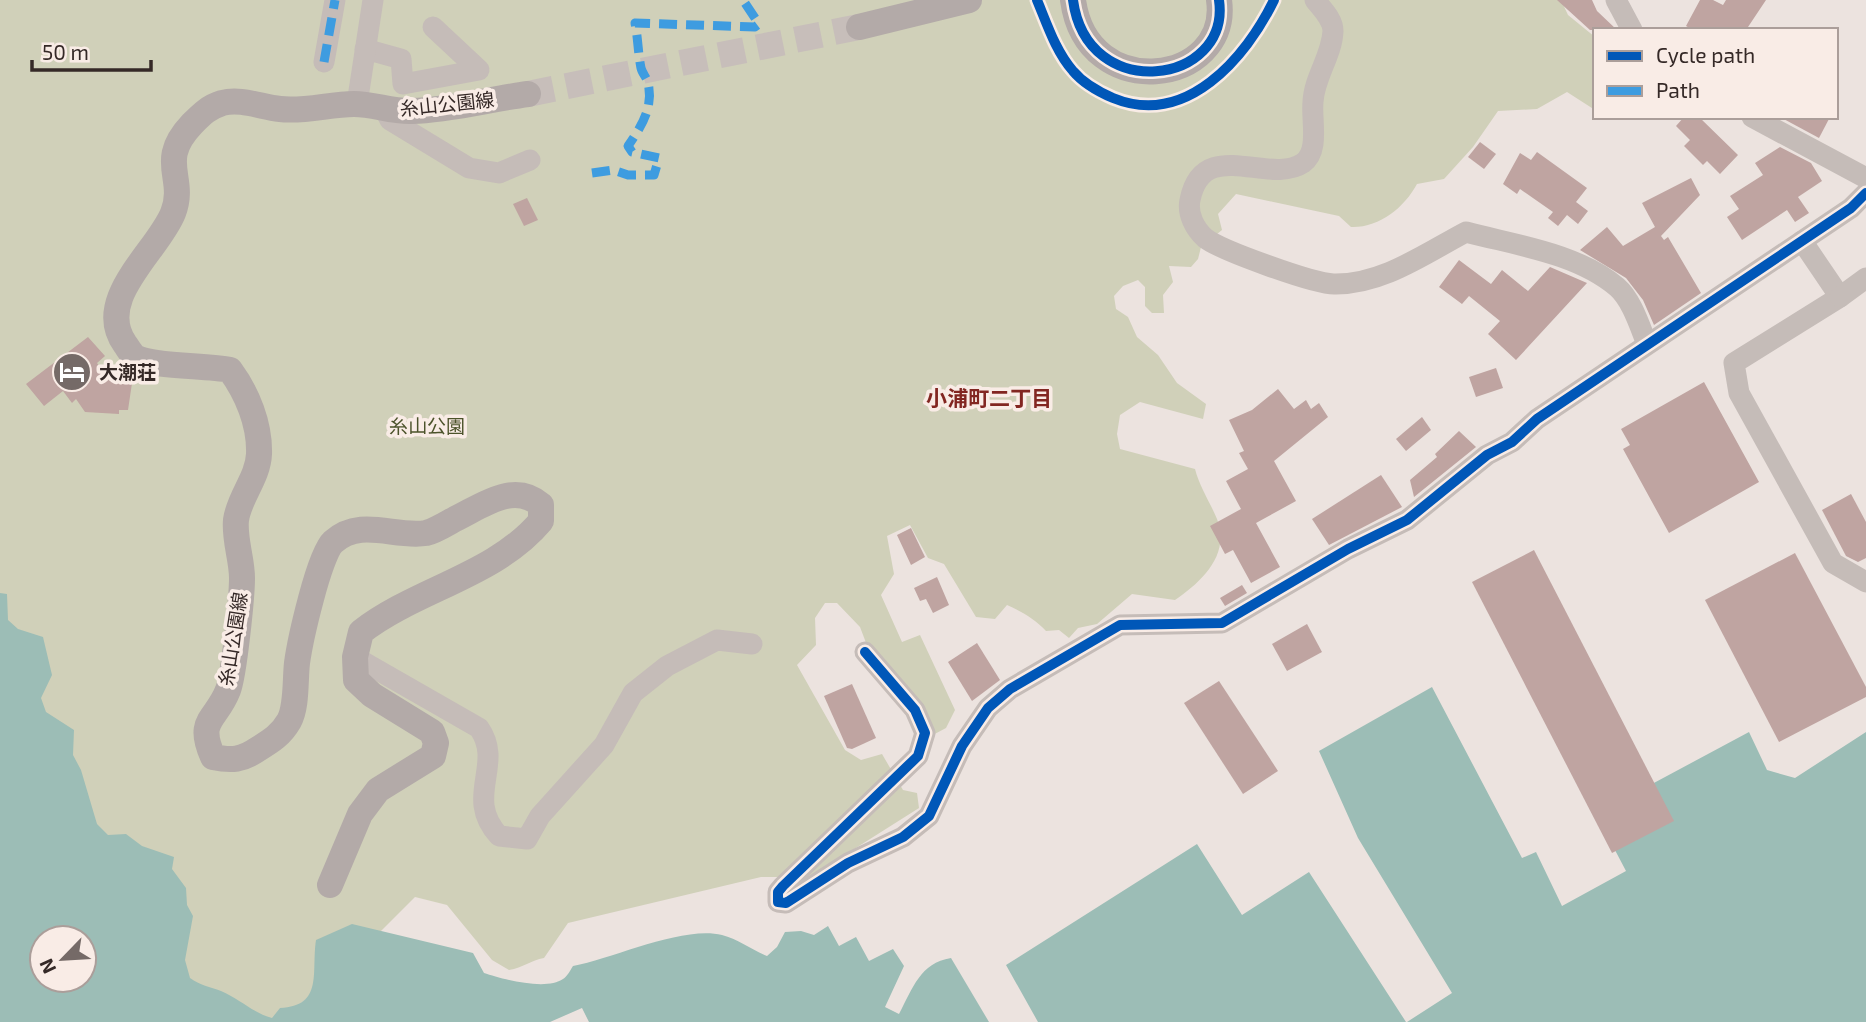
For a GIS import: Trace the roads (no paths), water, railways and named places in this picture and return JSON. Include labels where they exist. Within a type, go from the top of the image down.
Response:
[{"type":"main road","points":[[859,27],[970,0]]},
{"type":"main road","points":[[1073,0],[1083,31],[1097,51],[1113,64],[1136,73],[1154,73],[1174,68],[1208,43],[1217,25],[1219,0]]},
{"type":"main road","name":"糸山公園線","points":[[355,657],[361,632],[371,624],[441,590],[529,535],[541,521],[541,505],[530,495],[516,493],[493,500],[427,533],[369,527],[345,534],[331,544],[319,569],[299,650],[291,719],[277,737],[245,757],[231,761],[213,757],[206,741],[205,727],[228,689],[242,578],[236,517],[252,482],[259,454],[254,417],[242,386],[230,370],[203,364],[155,363],[134,356],[122,340],[116,324],[120,301],[130,277],[166,231],[175,209],[173,153],[180,137],[206,109],[225,102],[250,103],[282,110],[357,104],[385,110],[413,111],[528,93]]},
{"type":"main road","points":[[330,885],[366,806],[378,790],[433,755],[436,743],[432,732],[372,695],[356,680],[355,657]]},
{"type":"street","points":[[324,62],[335,0]]},
{"type":"street","points":[[357,104],[373,0]]},
{"type":"street","points":[[1315,0],[1333,28],[1331,43],[1316,79],[1313,148],[1304,162],[1290,168],[1240,164],[1215,167],[1197,181],[1189,202],[1192,223],[1206,239],[1311,280],[1334,284],[1364,279],[1415,262],[1466,232],[1548,253],[1585,268],[1618,288],[1638,321],[1647,344]]},
{"type":"street","points":[[1616,0],[1631,28]]},
{"type":"street","points":[[365,49],[401,59],[402,84],[480,70],[433,27]]},
{"type":"street","points":[[385,110],[390,120],[469,168],[499,173],[530,160]]},
{"type":"street","points":[[1756,119],[1866,178]]},
{"type":"street","points":[[865,652],[915,710],[925,733],[918,756],[783,886],[778,892],[778,902],[786,903],[848,863],[903,837],[929,816],[962,747],[988,708],[1010,689],[1120,625],[1222,623],[1348,549],[1406,520],[1487,455],[1511,442],[1537,419],[1802,241],[1866,193]]},
{"type":"street","points":[[1802,241],[1840,297]]},
{"type":"street","points":[[1866,278],[1734,363],[1739,393],[1833,562],[1866,582]]},
{"type":"street","points":[[355,657],[479,728],[488,741],[489,759],[482,791],[487,823],[499,836],[527,839],[540,816],[604,745],[633,693],[667,666],[717,640],[752,644]]},
{"type":"water","points":[[0,593],[7,594],[8,620],[18,629],[43,637],[52,675],[41,698],[46,712],[74,730],[73,755],[81,770],[97,824],[108,835],[126,834],[142,846],[174,857],[172,869],[186,888],[187,905],[193,916],[185,960],[190,978],[228,994],[265,1016],[272,1018],[280,1008],[294,1006],[303,1001],[313,985],[316,940],[352,924],[473,953],[484,973],[535,984],[546,984],[564,978],[573,966],[688,934],[722,935],[767,956],[777,947],[785,932],[801,931],[814,935],[828,926],[839,946],[856,937],[869,961],[893,949],[904,966],[885,1007],[899,1014],[913,986],[925,971],[940,961],[951,958],[989,1022],[589,1022],[582,1008],[550,1022],[0,1022]]},
{"type":"water","points":[[1432,687],[1522,858],[1536,852],[1562,906],[1626,871],[1596,814],[1749,732],[1767,770],[1795,778],[1866,732],[1866,1022],[1407,1022],[1452,993],[1358,838],[1319,751]]},
{"type":"water","points":[[1197,844],[1242,915],[1309,872],[1406,1022],[1038,1022],[1006,965]]},
{"type":"tunnel","points":[[528,94],[859,27]]},
{"type":"place","name":"大潮荘","points":[[72,372]]},
{"type":"district","name":"小浦町二丁目","points":[[989,399]]},
{"type":"park label","name":"糸山公園","points":[[427,426]]}]
